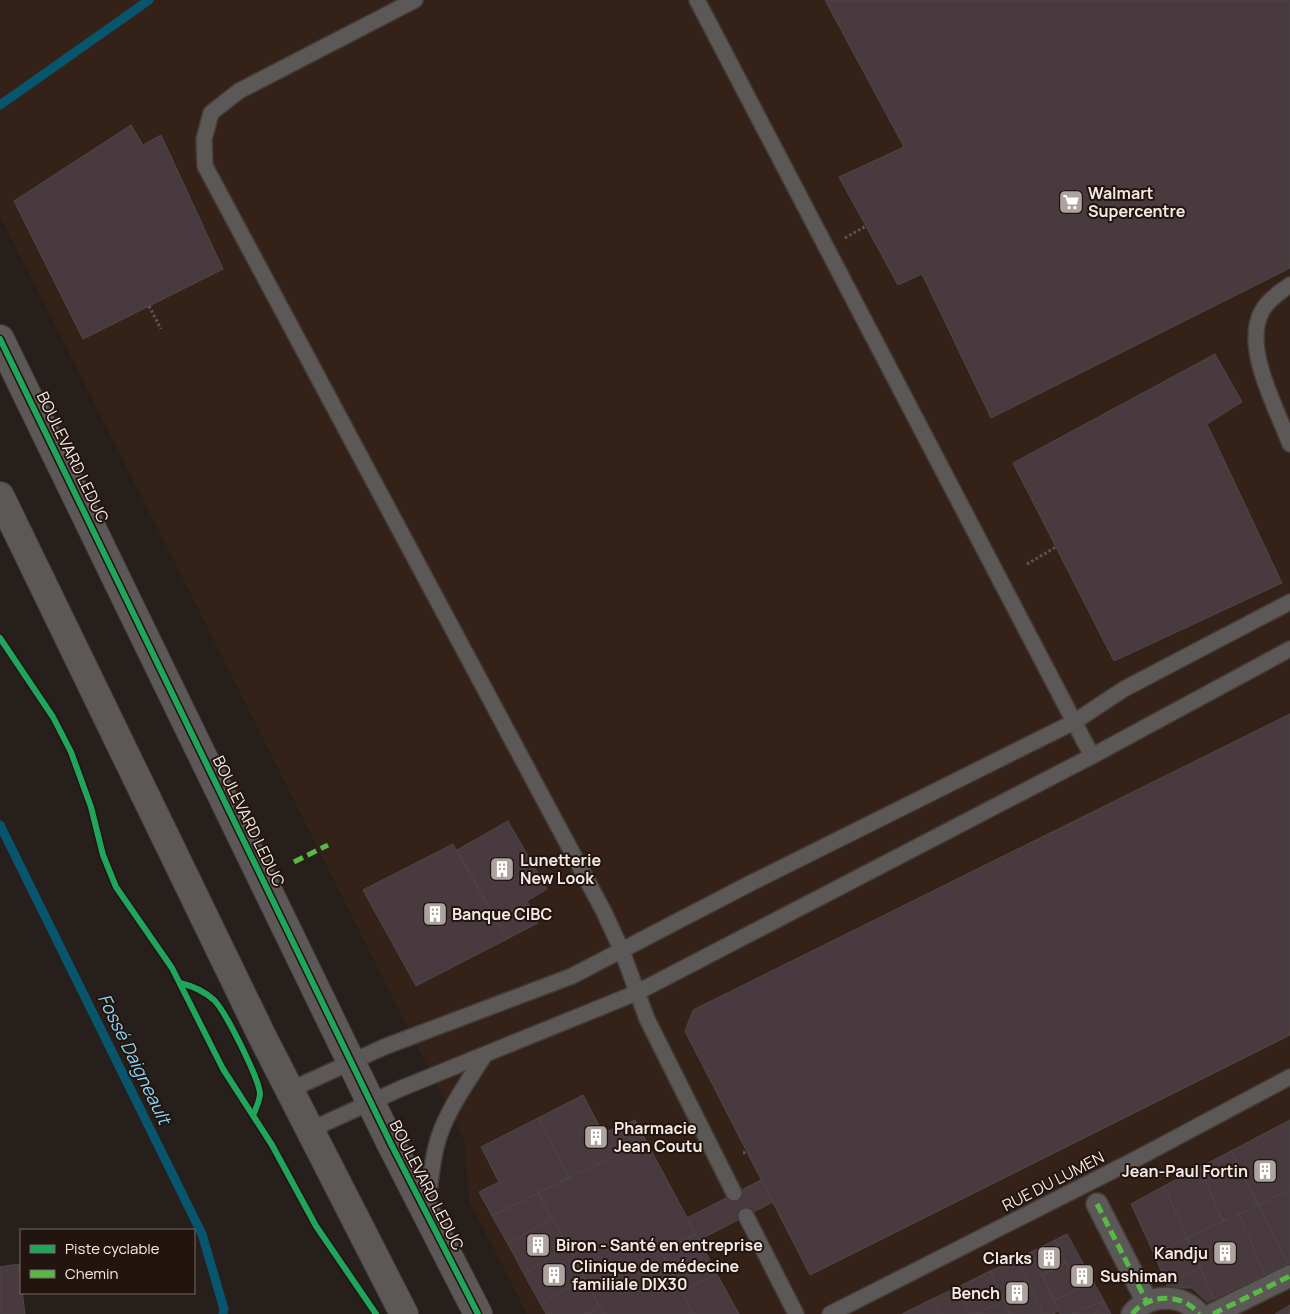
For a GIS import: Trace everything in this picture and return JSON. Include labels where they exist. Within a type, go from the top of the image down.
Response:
[{"type":"street","name":"BOULEVARD LEDUC","points":[[0,339],[351,1062],[478,1314]]},
{"type":"street","points":[[0,496],[290,1090],[404,1314]]},
{"type":"street","points":[[1097,1204],[1140,1308],[1159,1298],[1172,1298],[1184,1302],[1199,1314]]},
{"type":"street","points":[[1213,1314],[1290,1276]]},
{"type":"lane","points":[[415,0],[239,91],[211,113],[204,139],[205,166],[448,617],[604,912],[622,951],[647,1019],[734,1193]]},
{"type":"lane","points":[[697,0],[1092,756]]},
{"type":"lane","points":[[1290,285],[1262,311],[1255,331],[1257,356],[1290,444]]},
{"type":"lane","points":[[290,1090],[384,1047],[572,976],[751,883],[1074,722],[1124,689],[1290,602]]},
{"type":"lane","points":[[310,1130],[371,1102],[636,992],[1092,756],[1290,649]]},
{"type":"lane","points":[[426,1214],[434,1154],[441,1130],[453,1105],[484,1056]]},
{"type":"lane","name":"RUE DU LUMEN","points":[[830,1314],[1136,1159],[1290,1077]]},
{"type":"lane","points":[[746,1216],[796,1314]]},
{"type":"path","points":[[149,306],[161,329]]},
{"type":"path","points":[[1027,564],[1056,547]]},
{"type":"shaded area","points":[[0,0],[1290,0],[1290,1314],[527,1314],[469,1201],[464,1139],[0,215]]},
{"type":"building","name":"Walmart Supercentre","points":[[825,0],[1290,0],[1290,268],[991,418],[922,274],[898,285],[839,177],[904,147]]},
{"type":"building","points":[[131,125],[143,145],[161,135],[223,269],[83,339],[14,201]]},
{"type":"building","points":[[1215,354],[1242,402],[1207,424],[1282,583],[1114,661],[1013,463]]},
{"type":"building","points":[[1290,714],[1290,1035],[810,1275],[685,1031],[693,1010]]},
{"type":"building","name":"Lunetterie New Look","points":[[508,821],[547,889],[527,901],[538,923],[507,939],[457,850]]},
{"type":"building","name":"Banque CIBC","points":[[453,844],[507,939],[416,986],[363,890]]},
{"type":"building","name":"Pharmacie Jean Coutu","points":[[583,1095],[603,1133],[635,1120],[646,1141],[569,1178],[538,1118]]},
{"type":"building","points":[[538,1118],[569,1178],[492,1216],[479,1192],[499,1182],[481,1147]]},
{"type":"building","name":"Jean-Paul Fortin","points":[[1290,1120],[1290,1190],[1258,1205],[1231,1151]]},
{"type":"building","points":[[646,1141],[696,1234],[661,1252],[694,1314],[604,1314],[538,1193]]},
{"type":"building","points":[[1231,1151],[1258,1205],[1223,1222],[1200,1167]]},
{"type":"building","points":[[1200,1167],[1223,1222],[1187,1238],[1164,1186]]},
{"type":"building","points":[[761,1180],[773,1202],[699,1240],[687,1218]]},
{"type":"building","points":[[1164,1186],[1187,1238],[1154,1254],[1131,1204]]},
{"type":"building","points":[[1290,1190],[1290,1263],[1288,1264],[1258,1205]]},
{"type":"building","points":[[538,1193],[552,1218],[508,1244],[492,1216]]},
{"type":"building","points":[[1258,1205],[1288,1264],[1265,1275],[1239,1214]]},
{"type":"building","name":"Kandju","points":[[1239,1214],[1265,1275],[1214,1299],[1187,1238]]},
{"type":"building","name":"Biron - Santé en entreprise","points":[[552,1218],[568,1246],[524,1274],[508,1244]]},
{"type":"building","points":[[696,1234],[717,1274],[682,1292],[661,1252]]},
{"type":"building","name":"Sushiman","points":[[1067,1234],[1104,1301],[1072,1314],[1060,1314],[1054,1300],[1079,1289],[1055,1240]]},
{"type":"building","points":[[1187,1238],[1200,1268],[1166,1283],[1154,1254]]},
{"type":"building","name":"Clarks","points":[[1055,1240],[1066,1263],[1042,1275],[1031,1252]]},
{"type":"building","name":"Clinique de médecine familiale DIX30","points":[[568,1246],[584,1277],[541,1305],[524,1274]]},
{"type":"building","points":[[1031,1252],[1059,1311],[1053,1314],[1043,1314],[1017,1259]]},
{"type":"building","name":"Bench","points":[[1017,1259],[1043,1314],[1010,1314],[990,1271]]},
{"type":"building","points":[[1066,1263],[1079,1289],[1054,1300],[1042,1275]]},
{"type":"building","points":[[19,1264],[20,1294],[23,1294],[25,1314],[0,1314],[0,1267]]},
{"type":"building","points":[[1200,1268],[1214,1299],[1207,1302],[1192,1288],[1168,1288],[1166,1283]]},
{"type":"building","points":[[990,1271],[1004,1301],[976,1314],[970,1314],[958,1287]]},
{"type":"building","points":[[717,1274],[739,1314],[694,1314],[682,1292]]},
{"type":"building","points":[[584,1277],[600,1307],[588,1314],[546,1314],[541,1305]]},
{"type":"building","points":[[958,1287],[970,1314],[939,1314],[932,1299]]},
{"type":"building","points":[[932,1299],[939,1314],[902,1314]]},
{"type":"building","points":[[1004,1301],[1010,1314],[976,1314]]},
{"type":"building","points":[[1104,1301],[1095,1314],[1072,1314]]},
{"type":"building","points":[[1104,1301],[1111,1314],[1095,1314]]},
{"type":"building","points":[[1290,1305],[1290,1314],[1275,1314]]},
{"type":"building","points":[[600,1307],[604,1314],[588,1314]]},
{"type":"waterway","name":"Fossé Daigneault","points":[[0,105],[149,0]]},
{"type":"waterway","name":"Fossé Daigneault","points":[[0,825],[202,1234],[224,1309],[223,1314]]},
{"type":"marked path","points":[[294,862],[328,845]]},
{"type":"marked path","points":[[1097,1204],[1147,1302]]},
{"type":"marked path","points":[[1213,1314],[1290,1276]]},
{"type":"marked path","points":[[1132,1314],[1147,1302],[1166,1298],[1184,1302],[1199,1314]]},
{"type":"cycle path","points":[[0,339],[391,1144],[478,1314]]},
{"type":"cycle path","points":[[0,638],[53,717],[71,752],[91,807],[103,855],[116,887],[172,968],[223,1069],[272,1145],[316,1226],[376,1314]]},
{"type":"cycle path","points":[[180,983],[198,989],[214,1000],[233,1030],[254,1073],[260,1093],[259,1102],[253,1115]]},
{"type":"place","name":"Walmart Supercentre","points":[[1071,202]]},
{"type":"place","name":"Lunetterie New Look","points":[[502,869]]},
{"type":"place","name":"Banque CIBC","points":[[435,914]]},
{"type":"place","name":"Pharmacie Jean Coutu","points":[[596,1137]]},
{"type":"place","name":"Jean-Paul Fortin","points":[[1265,1171]]},
{"type":"place","name":"Biron - Santé en entreprise","points":[[538,1245]]},
{"type":"place","name":"Kandju","points":[[1225,1253]]},
{"type":"place","name":"Clarks","points":[[1049,1258]]},
{"type":"place","name":"Clinique de médecine familiale DIX30","points":[[554,1275]]},
{"type":"place","name":"Sushiman","points":[[1082,1276]]},
{"type":"place","name":"Bench","points":[[1017,1293]]}]
